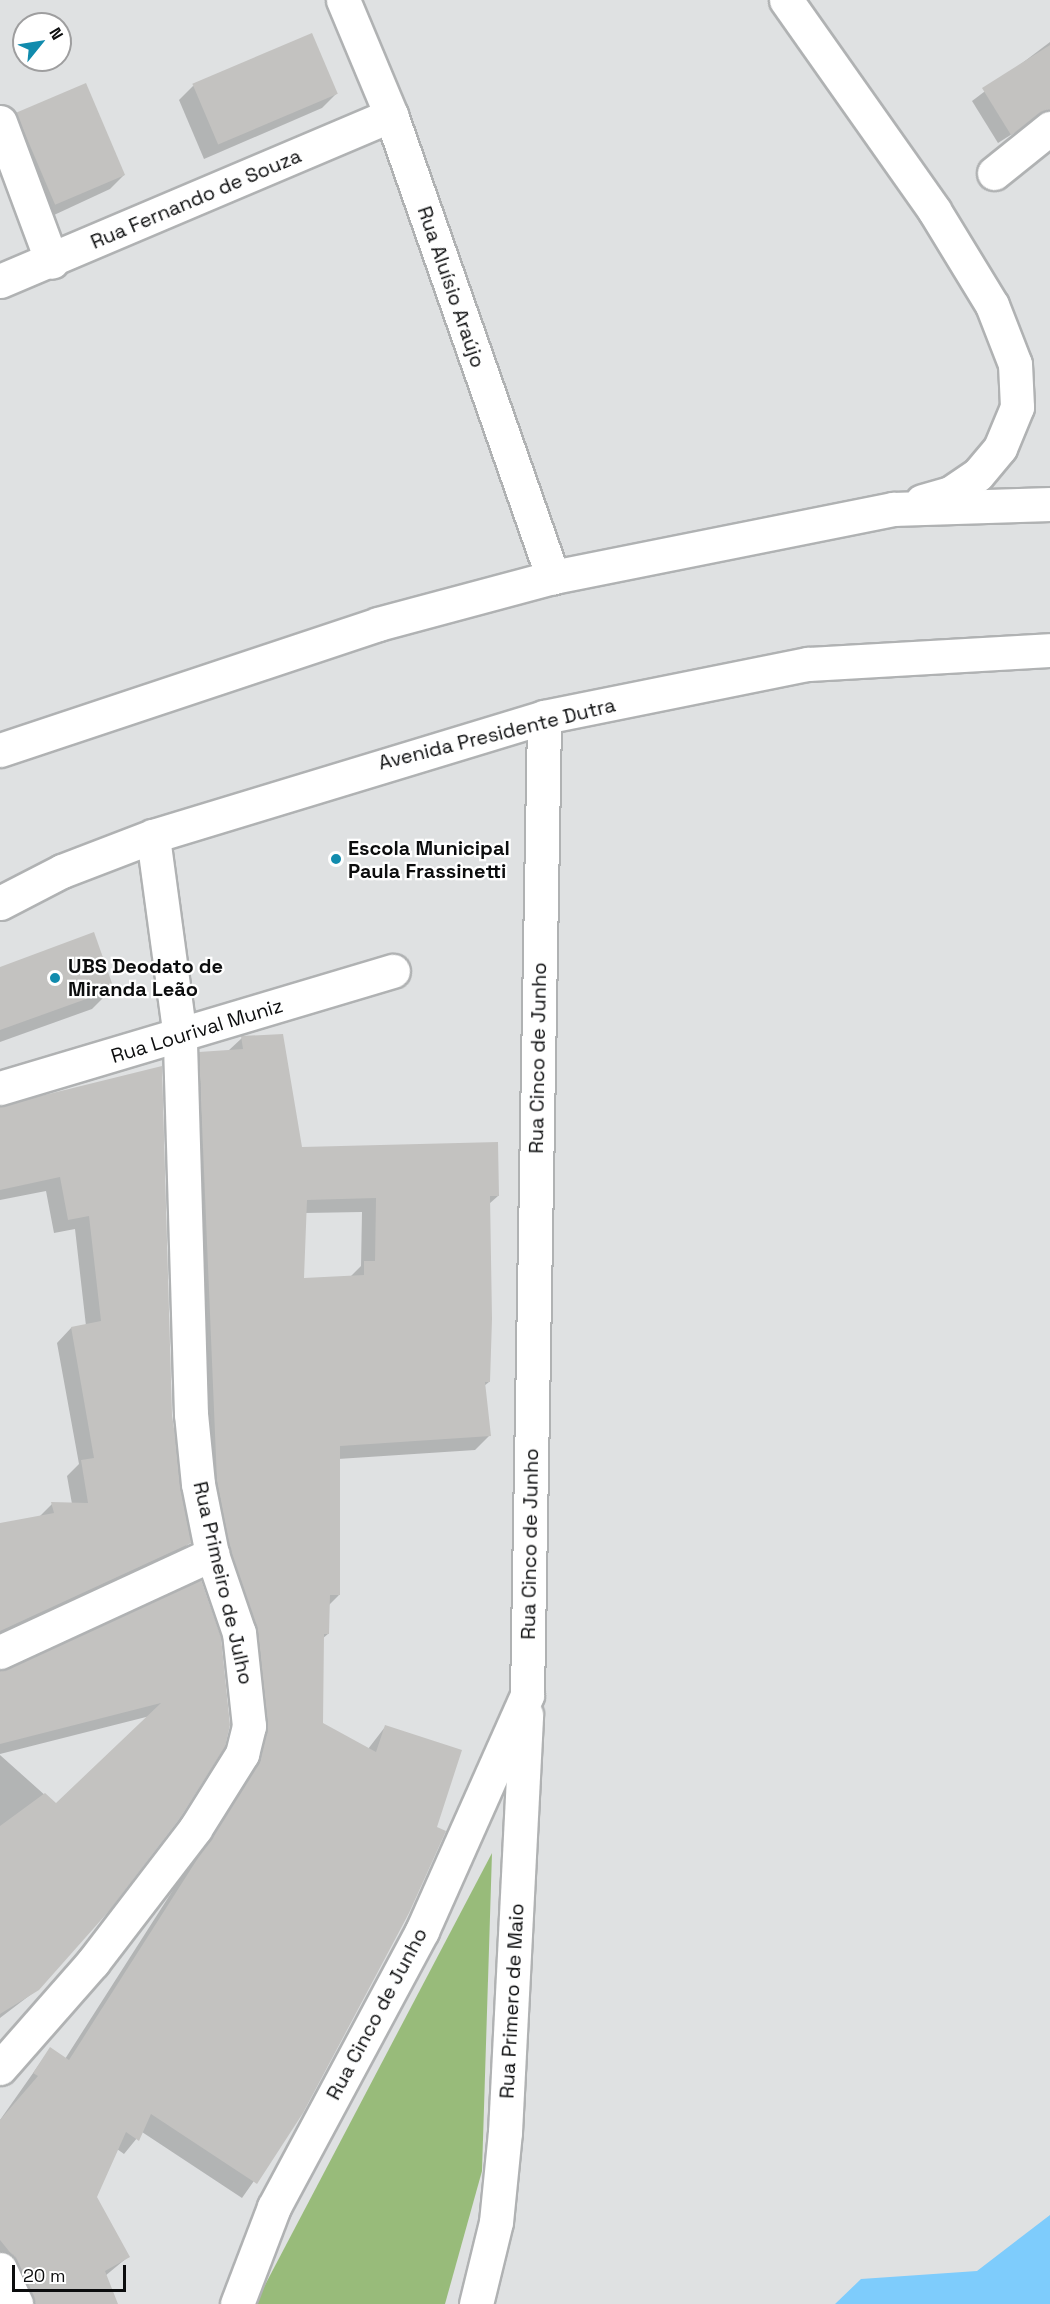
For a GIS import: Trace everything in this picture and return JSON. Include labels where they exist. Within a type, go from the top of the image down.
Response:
[{"type":"street","name":"Rua Aluísio Araújo","points":[[343,0],[391,115],[553,577]]},
{"type":"street","points":[[0,750],[378,624],[553,577],[894,509],[950,493],[977,475],[1000,448],[1017,407],[1015,364],[992,305],[934,210],[786,0]]},
{"type":"street","name":"Rua Fernando de Souza","points":[[0,281],[52,262],[391,115]]},
{"type":"street","points":[[0,122],[52,262]]},
{"type":"street","points":[[994,173],[1050,128]]},
{"type":"street","points":[[894,509],[1050,504]]},
{"type":"street","points":[[1005,652],[1050,632]]},
{"type":"street","name":"Avenida Presidente Dutra","points":[[0,903],[62,871],[153,836],[544,717],[808,664],[1050,650]]},
{"type":"street","name":"Rua Cinco de Junho","points":[[237,2304],[274,2207],[422,1931],[527,1695],[544,717]]},
{"type":"street","name":"Rua Primeiro de Julho","points":[[0,2068],[140,1903],[242,1754],[249,1691],[238,1633],[212,1554],[190,1414],[180,1037],[153,836]]},
{"type":"street","name":"Rua Lourival Muniz","points":[[0,1088],[180,1037],[393,971]]},
{"type":"street","points":[[0,1652],[212,1554]]},
{"type":"street","name":"Rua Primero de Maio","points":[[476,2304],[496,2222],[505,2132],[527,1695]]},
{"type":"street","points":[[0,2269],[16,2304]]},
{"type":"green space","points":[[492,1853],[482,2171],[445,2304],[255,2304]]},
{"type":"water","points":[[1050,2215],[1050,2304],[835,2304],[861,2279],[977,2271]]},
{"type":"building","points":[[312,33],[338,94],[218,145],[192,84]]},
{"type":"building","points":[[1050,45],[1050,110],[1011,135],[982,88]]},
{"type":"building","points":[[86,83],[125,175],[55,205],[16,113]]},
{"type":"building","name":"UBS Deodato de Miranda Leão","points":[[94,932],[114,989],[0,1030],[0,967]]},
{"type":"building","points":[[283,1034],[302,1147],[498,1142],[499,1196],[490,1196],[492,1319],[490,1382],[485,1382],[491,1436],[340,1446],[340,1595],[330,1595],[329,1634],[324,1634],[323,1723],[376,1752],[385,1725],[462,1750],[437,1827],[446,1831],[409,1913],[303,2113],[257,2184],[151,2114],[139,2141],[126,2132],[97,2197],[130,2257],[105,2271],[118,2304],[34,2304],[17,2261],[0,2240],[0,2120],[38,2076],[33,2073],[50,2047],[69,2060],[258,1764],[267,1731],[258,1631],[230,1549],[217,1481],[199,1052],[243,1049],[241,1036]],"holes":[[[376,1198],[375,1261],[364,1261],[364,1275],[304,1278],[307,1200]]]},
{"type":"building","points":[[162,1066],[172,1415],[191,1543],[0,1631],[0,1523],[54,1513],[51,1502],[88,1503],[81,1460],[94,1458],[71,1327],[101,1321],[89,1216],[68,1220],[60,1177],[0,1190],[0,1106]]},
{"type":"building","points":[[201,1580],[221,1637],[230,1725],[225,1747],[180,1818],[109,1911],[39,1990],[0,2014],[0,1826],[45,1793],[56,1803],[161,1703],[0,1744],[0,1670]]},
{"type":"place","name":"Escola Municipal Paula Frassinetti","points":[[336,859]]},
{"type":"place","name":"UBS Deodato de Miranda Leão","points":[[55,978]]}]
